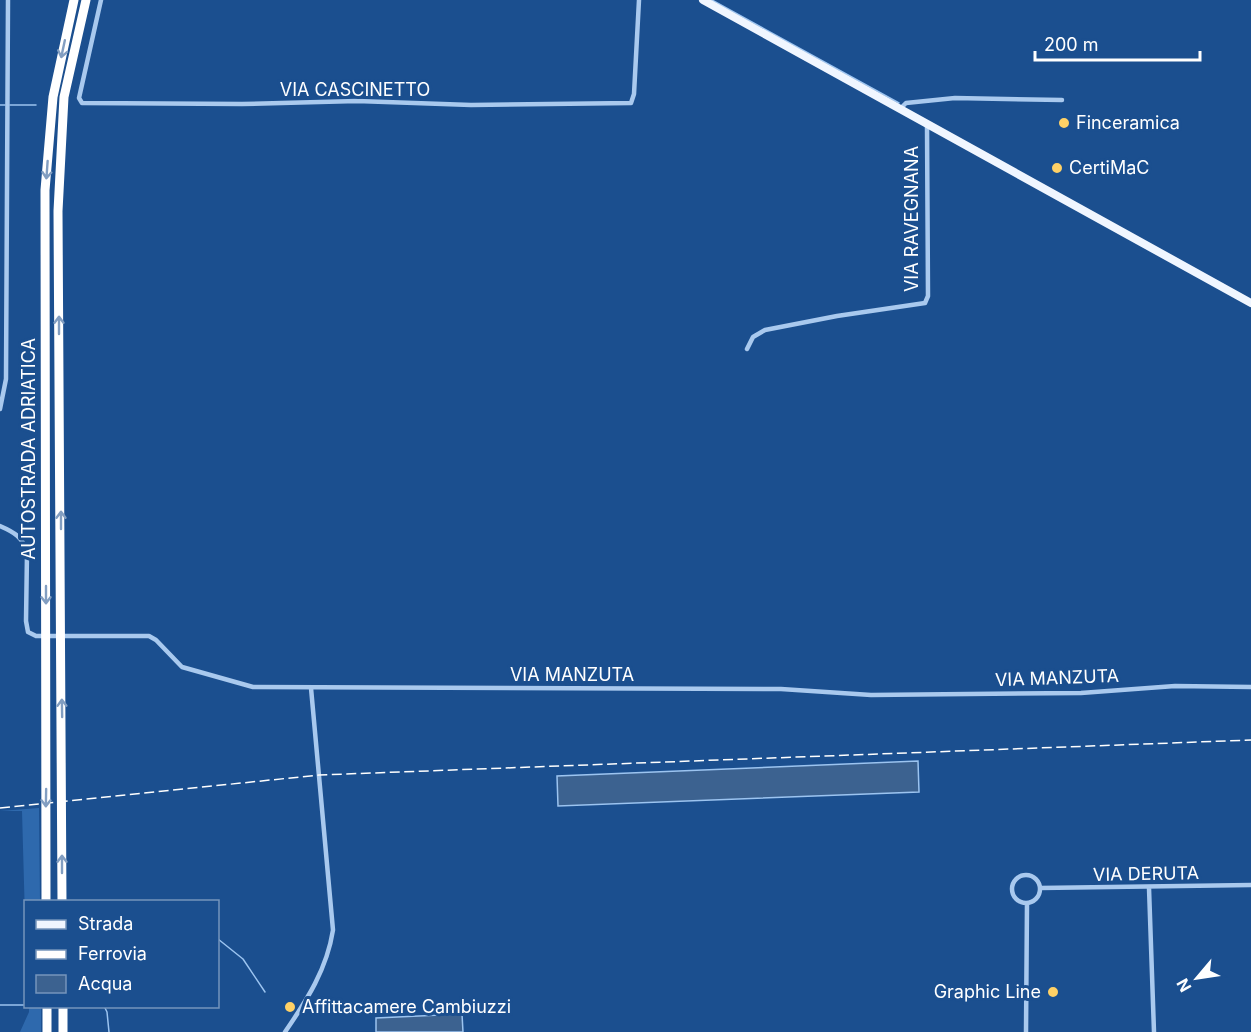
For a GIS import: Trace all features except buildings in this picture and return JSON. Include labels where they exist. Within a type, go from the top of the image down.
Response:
[{"type":"highway","name":"AUTOSTRADA ADRIATICA","points":[[46,900],[45,190],[52,97],[74,0]]},
{"type":"highway","name":"AUTOSTRADA ADRIATICA","points":[[62,900],[58,211],[64,97],[86,0]]},
{"type":"highway","points":[[47,1008],[47,1032]]},
{"type":"highway","points":[[63,1008],[63,1032]]},
{"type":"main road","name":"VIA RAVEGNANA","points":[[703,0],[1251,303]]},
{"type":"street","points":[[0,409],[6,380],[8,0]]},
{"type":"street","name":"VIA CASCINETTO","points":[[101,0],[84,71],[79,98],[82,102],[242,104],[357,101],[471,105],[631,103],[634,94],[639,0]]},
{"type":"street","points":[[900,109],[906,103],[956,98],[1062,100]]},
{"type":"street","points":[[0,101],[7,101]]},
{"type":"street","name":"VIA RAVEGNANA","points":[[747,349],[753,337],[765,330],[837,316],[925,303],[928,296],[927,124]]},
{"type":"street","name":"VIA MANZUTA","points":[[0,526],[18,535],[25,543],[28,632],[36,636],[148,636],[156,640],[182,667],[253,687],[781,689],[871,695],[1081,693],[1175,686],[1251,687]]},
{"type":"street","points":[[285,1032],[307,1001],[320,975],[330,948],[333,930],[311,688]]},
{"type":"street","points":[[1023,875],[1031,876],[1038,881],[1040,888],[1035,900],[1027,903],[1015,897],[1012,889],[1015,880],[1023,875]]},
{"type":"street","name":"VIA DERUTA","points":[[1040,888],[1251,885]]},
{"type":"street","points":[[1149,888],[1154,1032]]},
{"type":"street","points":[[1026,1032],[1027,903]]},
{"type":"shaded area","points":[[39,808],[40,900],[24,900],[22,811],[0,811]]},
{"type":"shaded area","points":[[29,1008],[41,1008],[41,1032],[20,1032]]},
{"type":"water","points":[[918,761],[919,792],[558,806],[557,776]]},
{"type":"water","points":[[462,1014],[463,1032],[376,1032],[376,1018]]},
{"type":"waterway","points":[[712,0],[899,103]]},
{"type":"waterway","points":[[0,105],[5,105]]},
{"type":"waterway","points":[[10,105],[36,105]]},
{"type":"waterway","points":[[219,940],[243,959],[265,992]]},
{"type":"waterway","points":[[0,1005],[24,1005]]},
{"type":"waterway","points":[[105,1008],[109,1032]]},
{"type":"railway","points":[[0,808],[319,775],[1251,740]]},
{"type":"place","name":"Finceramica","points":[[1064,123]]},
{"type":"place","name":"CertiMaC","points":[[1057,168]]},
{"type":"place","name":"Graphic Line","points":[[1053,992]]},
{"type":"place","name":"Affittacamere Cambiuzzi","points":[[290,1007]]}]
